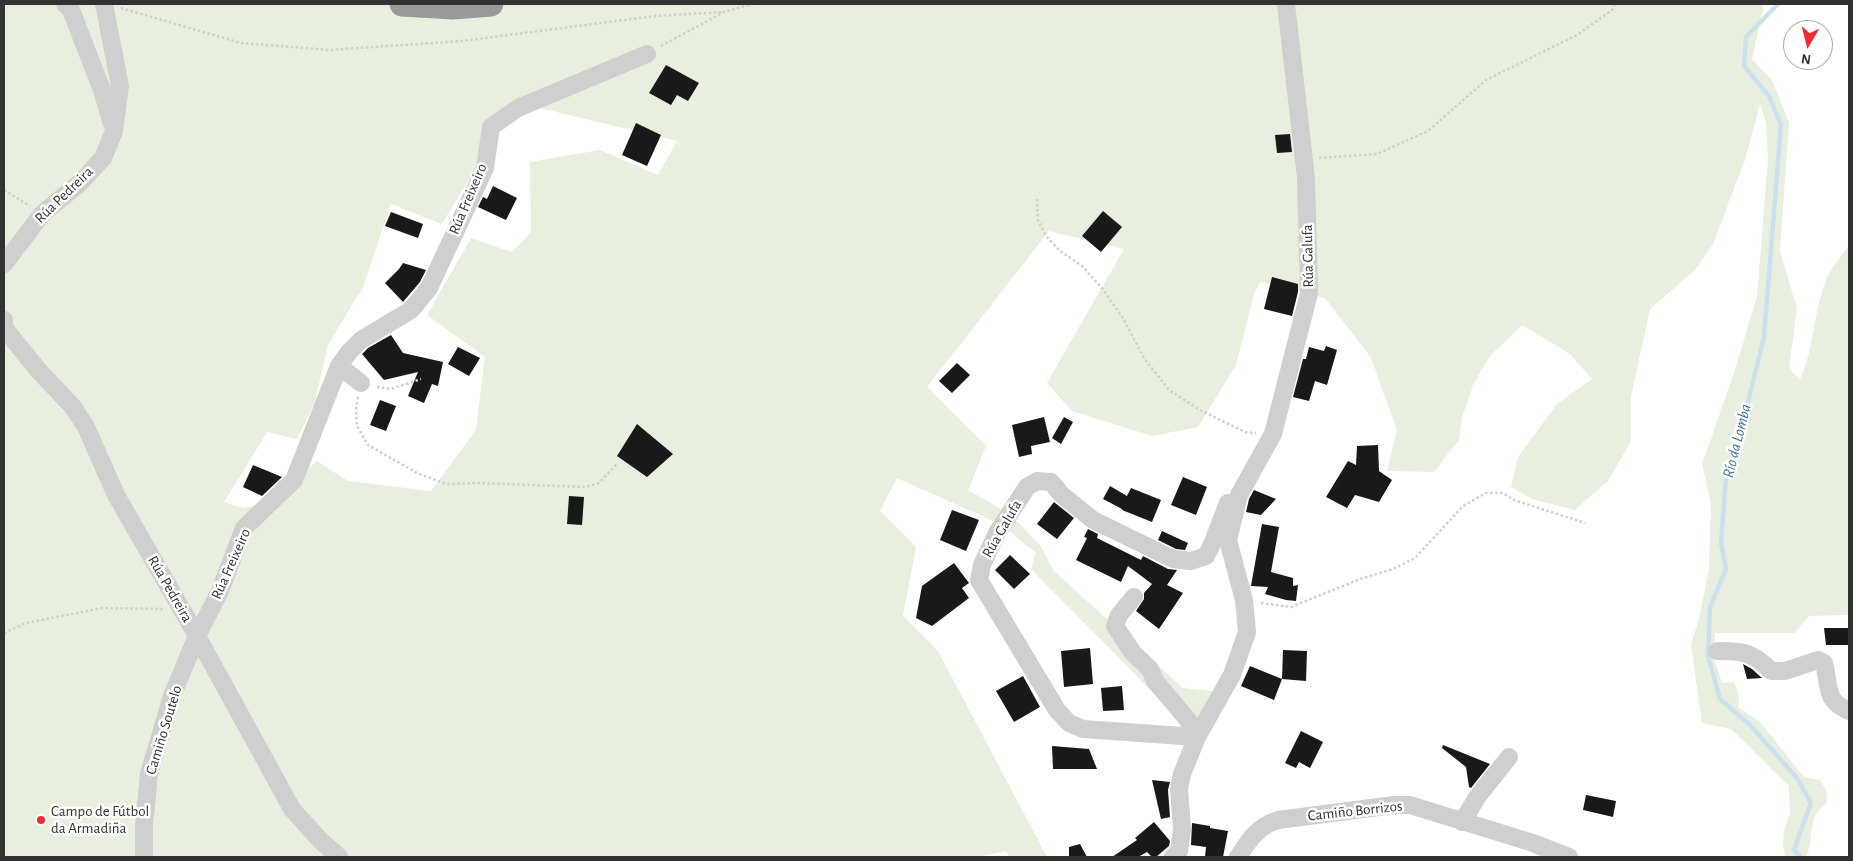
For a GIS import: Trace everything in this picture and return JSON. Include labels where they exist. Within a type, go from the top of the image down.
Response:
[{"type":"highway","points":[[402,4],[453,6],[491,4]]},
{"type":"street","points":[[66,4],[71,10],[102,90],[114,131]]},
{"type":"street","name":"Rúa Galufa","points":[[1174,857],[1179,851],[1182,829],[1179,789],[1182,774],[1197,737],[1232,675],[1247,632],[1244,600],[1228,540],[1239,496],[1273,434],[1309,293],[1306,178],[1286,4]]},
{"type":"street","name":"Rúa Pedreira","points":[[4,264],[42,214],[80,183],[103,158],[114,131],[120,86],[110,5]]},
{"type":"street","name":"Rúa Freixeiro","points":[[197,636],[220,590],[244,528],[294,480],[339,366],[361,340],[411,310],[429,288],[484,168],[491,127],[518,108],[647,54]]},
{"type":"street","name":"Rúa Pedreira","points":[[4,320],[5,329],[39,371],[73,407],[86,427],[116,494],[292,809],[320,840],[339,857]]},
{"type":"street","points":[[339,366],[361,383]]},
{"type":"street","name":"Rúa Galufa","points":[[1197,737],[1083,729],[1069,723],[1057,710],[979,580],[982,565],[996,533],[1027,487],[1037,481],[1050,482],[1062,495],[1093,520],[1173,559],[1191,561],[1206,556],[1213,542],[1226,504],[1239,496]]},
{"type":"street","points":[[1134,597],[1119,615],[1115,626],[1132,653],[1150,668],[1155,680],[1188,720],[1197,737]]},
{"type":"street","name":"Camiño Soutelo","points":[[144,857],[144,826],[149,774],[172,696],[197,636]]},
{"type":"street","points":[[1717,651],[1741,651],[1762,661],[1772,671],[1785,671],[1818,660],[1824,663],[1830,695],[1836,705],[1849,711]]},
{"type":"street","points":[[1462,822],[1478,796],[1509,757]]},
{"type":"street","name":"Camiño Borrizos","points":[[1238,857],[1249,840],[1267,824],[1278,820],[1394,805],[1410,806],[1530,842],[1570,857]]},
{"type":"path","points":[[110,5],[241,43],[329,50],[462,41],[655,16],[724,12],[752,4]]},
{"type":"path","points":[[1304,158],[1377,154],[1428,131],[1486,80],[1577,35],[1612,10],[1615,4]]},
{"type":"path","points":[[647,54],[724,12]]},
{"type":"path","points":[[4,190],[42,214]]},
{"type":"path","points":[[1037,200],[1038,220],[1046,236],[1059,250],[1082,266],[1102,288],[1124,320],[1144,358],[1169,390],[1200,410],[1245,432],[1273,434]]},
{"type":"path","points":[[421,379],[391,389],[373,387],[361,383],[356,409],[358,426],[368,445],[417,473],[446,484],[478,483],[586,488],[599,483],[617,464]]},
{"type":"path","points":[[1244,600],[1291,607],[1360,579],[1392,569],[1416,558],[1463,506],[1486,493],[1503,493],[1522,503],[1585,523]]},
{"type":"path","points":[[4,633],[26,623],[102,608],[181,609]]},
{"type":"green space","points":[[4,4],[1764,4],[1752,59],[1772,80],[1789,123],[1780,251],[1797,308],[1789,368],[1800,380],[1809,354],[1824,287],[1831,270],[1849,245],[1849,615],[1809,616],[1795,633],[1715,633],[1713,655],[1722,683],[1734,682],[1739,695],[1738,707],[1760,722],[1804,777],[1820,780],[1825,789],[1827,800],[1815,816],[1806,857],[1785,857],[1783,844],[1784,830],[1790,814],[1789,786],[1731,729],[1702,723],[1691,645],[1699,618],[1709,569],[1711,504],[1702,464],[1732,379],[1757,297],[1768,159],[1766,123],[1760,104],[1745,160],[1713,244],[1695,270],[1650,309],[1631,397],[1631,441],[1608,481],[1575,510],[1532,499],[1511,487],[1518,457],[1557,404],[1592,379],[1570,354],[1522,325],[1489,357],[1474,383],[1462,418],[1459,440],[1434,472],[1387,471],[1397,430],[1370,356],[1325,298],[1260,282],[1254,294],[1236,365],[1198,427],[1152,436],[1072,411],[1047,383],[1124,249],[1049,231],[927,387],[986,446],[968,490],[1010,514],[1040,545],[1054,571],[1183,688],[1230,693],[1197,737],[1031,569],[1036,553],[1002,525],[897,478],[880,511],[916,547],[903,616],[938,651],[1047,857],[1009,857],[1006,851],[976,857],[4,857]],"holes":[[[515,102],[677,141],[658,175],[600,150],[530,162],[531,232],[512,252],[471,238],[427,315],[485,357],[476,430],[431,491],[348,481],[317,461],[268,504],[243,508],[224,502],[267,432],[297,439],[315,402],[328,345],[363,287],[391,204],[442,224]]]},
{"type":"building","points":[[666,65],[699,83],[688,101],[677,95],[671,105],[649,93]]},
{"type":"building","points":[[636,123],[661,135],[647,166],[622,155]]},
{"type":"building","points":[[1290,134],[1292,152],[1277,153],[1275,135]]},
{"type":"building","points":[[493,186],[517,198],[506,220],[478,207],[483,197],[487,199]]},
{"type":"building","points":[[1103,211],[1122,227],[1101,252],[1082,236]]},
{"type":"building","points":[[391,212],[423,224],[418,238],[385,226]]},
{"type":"building","points":[[403,263],[426,270],[420,282],[403,302],[385,283]]},
{"type":"building","points":[[1272,277],[1298,284],[1292,316],[1264,309]]},
{"type":"building","points":[[391,335],[403,353],[443,362],[438,386],[432,384],[424,403],[408,396],[418,372],[384,380],[362,354],[368,348]]},
{"type":"building","points":[[1326,346],[1337,350],[1327,385],[1315,381],[1309,401],[1293,397],[1303,359],[1306,359],[1309,347],[1324,351]]},
{"type":"building","points":[[458,347],[480,358],[469,376],[448,364]]},
{"type":"building","points":[[957,363],[970,375],[952,393],[939,381]]},
{"type":"building","points":[[380,400],[396,406],[386,431],[370,425]]},
{"type":"building","points":[[1044,417],[1050,442],[1031,446],[1032,454],[1019,457],[1012,425]]},
{"type":"building","points":[[1064,417],[1073,422],[1061,444],[1052,438]]},
{"type":"building","points":[[637,424],[673,454],[647,477],[617,456]]},
{"type":"building","points":[[1378,445],[1379,471],[1392,480],[1379,502],[1355,495],[1347,508],[1326,497],[1348,461],[1356,465],[1357,446]]},
{"type":"building","points":[[253,465],[282,477],[262,496],[243,487]]},
{"type":"building","points":[[1183,477],[1207,487],[1196,515],[1171,505]]},
{"type":"building","points":[[1110,486],[1127,496],[1131,488],[1161,500],[1152,522],[1122,510],[1103,499]]},
{"type":"building","points":[[1254,490],[1276,499],[1261,515],[1246,512],[1249,499]]},
{"type":"building","points":[[569,496],[584,497],[582,525],[567,524]]},
{"type":"building","points":[[1054,502],[1074,518],[1057,539],[1037,524]]},
{"type":"building","points":[[952,510],[979,520],[966,551],[940,540]]},
{"type":"building","points":[[1262,524],[1279,527],[1271,572],[1293,578],[1293,586],[1298,585],[1296,601],[1265,594],[1268,587],[1251,586]]},
{"type":"building","points":[[1088,529],[1098,534],[1097,538],[1141,560],[1143,556],[1168,569],[1177,570],[1167,585],[1183,593],[1159,629],[1136,611],[1144,599],[1144,593],[1152,584],[1128,566],[1121,582],[1076,560],[1087,538],[1084,537]]},
{"type":"building","points":[[1162,531],[1188,543],[1185,550],[1176,549],[1158,540]]},
{"type":"building","points":[[1010,555],[1030,574],[1014,589],[995,570]]},
{"type":"building","points":[[954,563],[969,583],[962,588],[969,598],[932,626],[916,618],[922,586]]},
{"type":"building","points":[[1824,628],[1849,628],[1849,645],[1826,645]]},
{"type":"building","points":[[1090,648],[1093,684],[1064,687],[1061,651]]},
{"type":"building","points":[[1283,650],[1307,651],[1306,681],[1282,679]]},
{"type":"building","points":[[1743,664],[1752,669],[1762,678],[1747,679]]},
{"type":"building","points":[[1250,666],[1282,679],[1274,700],[1241,686]]},
{"type":"building","points":[[1023,676],[1040,707],[1014,722],[996,691]]},
{"type":"building","points":[[1122,686],[1124,710],[1103,711],[1101,688]]},
{"type":"building","points":[[1301,731],[1323,742],[1310,768],[1299,762],[1296,768],[1285,763]]},
{"type":"building","points":[[1443,745],[1490,764],[1471,788],[1469,787],[1466,767],[1442,748]]},
{"type":"building","points":[[1052,746],[1089,749],[1097,769],[1053,769]]},
{"type":"building","points":[[1152,780],[1170,782],[1168,790],[1170,817],[1161,819]]},
{"type":"building","points":[[1586,795],[1616,801],[1613,817],[1583,810]]},
{"type":"building","points":[[1154,822],[1170,841],[1169,846],[1156,857],[1152,857],[1147,852],[1138,857],[1112,857],[1137,840],[1135,838]]},
{"type":"building","points":[[1192,823],[1228,831],[1223,857],[1205,857],[1206,847],[1191,845]]},
{"type":"building","points":[[1080,844],[1087,857],[1069,857],[1069,847]]},
{"type":"waterway","name":"Río da Lomba","points":[[1778,4],[1746,37],[1744,66],[1769,96],[1781,125],[1764,337],[1747,406],[1726,477],[1721,542],[1726,569],[1710,607],[1708,656],[1720,699],[1751,726],[1797,778],[1811,803],[1794,850],[1801,857]]},
{"type":"place","name":"Campo de Fútbol da Armadiña","points":[[41,820]]}]
